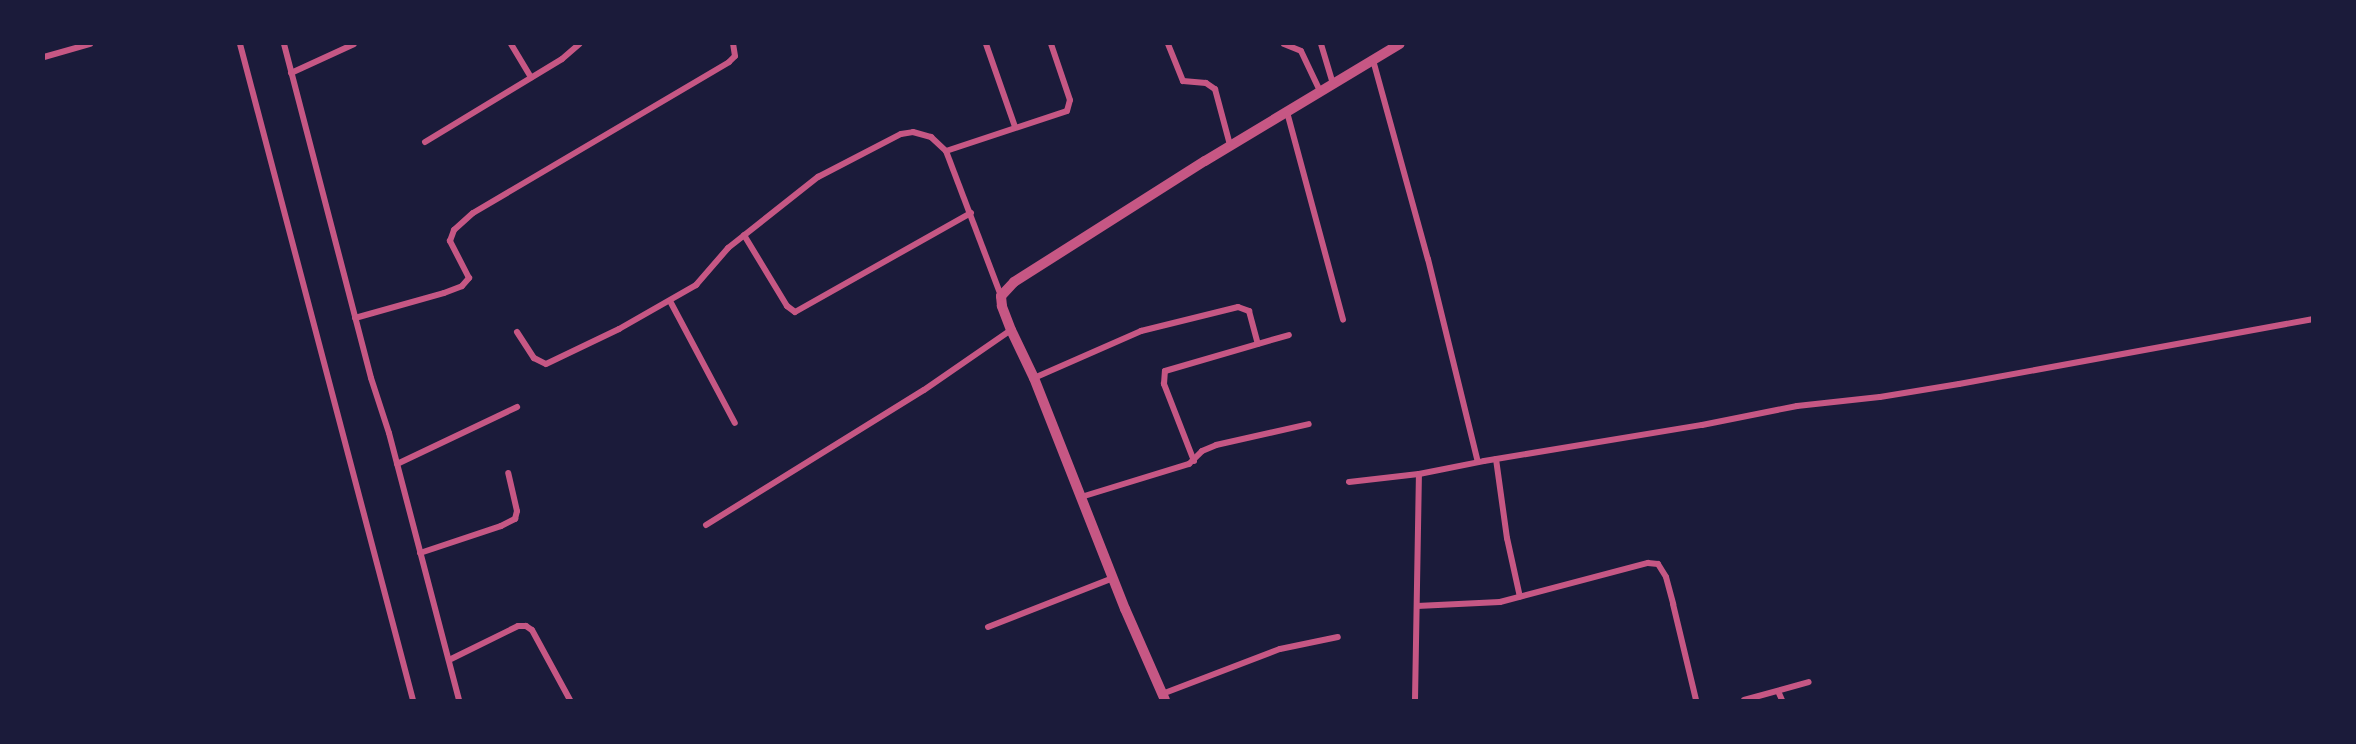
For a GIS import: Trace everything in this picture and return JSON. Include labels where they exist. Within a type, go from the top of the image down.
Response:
[{"type":"street","points":[[44,57],[90,44]]},
{"type":"street","points":[[240,44],[413,700]]},
{"type":"street","points":[[284,44],[355,318],[397,465],[459,700]]},
{"type":"street","points":[[291,73],[354,44]]},
{"type":"street","points":[[511,44],[531,77]]},
{"type":"street","points":[[425,142],[562,59],[579,44]]},
{"type":"street","points":[[355,318],[462,286],[469,278],[450,241],[454,230],[482,208],[729,62],[735,56],[733,44]]},
{"type":"street","points":[[986,44],[1015,127]]},
{"type":"street","points":[[946,151],[1062,113],[1070,108],[1070,100],[1051,44]]},
{"type":"street","points":[[1168,44],[1182,81],[1206,83],[1215,90],[1238,141]]},
{"type":"street","points":[[1284,44],[1301,51],[1320,91]]},
{"type":"street","points":[[1321,44],[1333,84]]},
{"type":"street","points":[[1001,296],[1014,282],[1238,141],[1400,44]]},
{"type":"street","points":[[1373,59],[1422,237],[1478,462]]},
{"type":"street","points":[[1287,111],[1343,320]]},
{"type":"street","points":[[517,332],[534,358],[546,364],[670,301],[696,285],[744,235],[818,177],[901,135],[913,132],[923,134],[939,143],[946,151],[971,213],[1011,330],[1034,378],[1163,697],[1280,649],[1338,637]]},
{"type":"street","points":[[744,235],[787,306],[795,312],[971,213]]},
{"type":"street","points":[[670,301],[735,423]]},
{"type":"street","points":[[1034,378],[1141,331],[1238,307],[1249,311],[1258,344]]},
{"type":"street","points":[[1349,482],[1419,474],[1702,425],[1797,406],[1948,386],[2313,319]]},
{"type":"street","points":[[706,525],[924,390],[1011,330]]},
{"type":"street","points":[[1194,461],[1164,384],[1163,374],[1169,368],[1289,334]]},
{"type":"street","points":[[397,465],[517,407]]},
{"type":"street","points":[[1081,497],[1182,467],[1194,461],[1202,451],[1216,445],[1309,424]]},
{"type":"street","points":[[1496,459],[1507,538],[1520,597]]},
{"type":"street","points":[[420,553],[515,519],[517,511],[508,473]]},
{"type":"street","points":[[1415,700],[1419,474]]},
{"type":"street","points":[[1417,606],[1500,602],[1648,563],[1658,564],[1663,569],[1674,604],[1696,700]]},
{"type":"street","points":[[988,627],[1113,578]]},
{"type":"street","points":[[449,660],[518,626],[526,626],[532,630],[569,700]]},
{"type":"street","points":[[1744,700],[1809,682]]},
{"type":"street","points":[[1778,691],[1782,700]]}]
